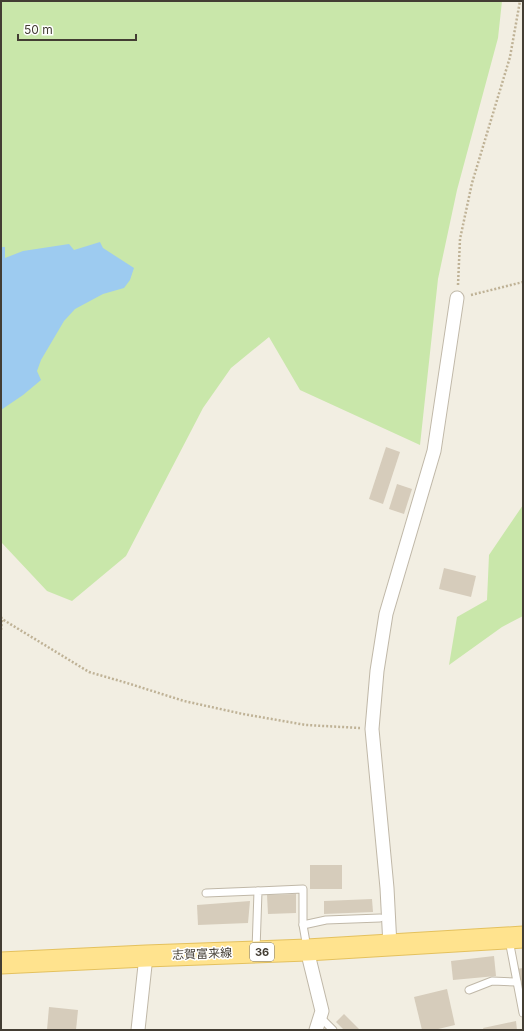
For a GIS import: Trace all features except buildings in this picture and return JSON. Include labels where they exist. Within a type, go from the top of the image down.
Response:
[{"type":"main road","name":"志賀富来線","points":[[1,963],[308,950],[516,938]]},
{"type":"street","points":[[390,946],[387,888],[372,729],[377,671],[386,614],[434,451],[457,298]]},
{"type":"street","points":[[308,950],[322,1011],[316,1030]]},
{"type":"street","points":[[138,1030],[146,956]]},
{"type":"lane","points":[[206,893],[303,889],[303,925],[308,950]]},
{"type":"lane","points":[[256,952],[258,891]]},
{"type":"lane","points":[[303,925],[326,920],[380,918]]},
{"type":"lane","points":[[516,938],[517,982],[523,1013]]},
{"type":"lane","points":[[469,990],[492,981],[517,982]]},
{"type":"lane","points":[[320,1017],[333,1030]]},
{"type":"path","points":[[520,1],[510,58],[472,183],[460,239],[457,298],[523,282]]},
{"type":"path","points":[[1,630],[2,618],[89,672],[184,702],[306,725],[372,729]]},
{"type":"green space","points":[[1,1],[502,1],[498,38],[457,190],[438,279],[420,445],[300,390],[269,337],[231,368],[203,408],[126,556],[72,601],[47,591],[1,542]]},
{"type":"green space","points":[[523,505],[523,616],[502,627],[449,665],[457,617],[487,600],[489,555]]},
{"type":"water","points":[[100,242],[103,248],[134,268],[130,280],[124,288],[103,294],[75,309],[64,321],[41,360],[37,371],[41,380],[1,410],[1,247],[5,247],[5,258],[23,251],[69,244],[74,250]]}]
